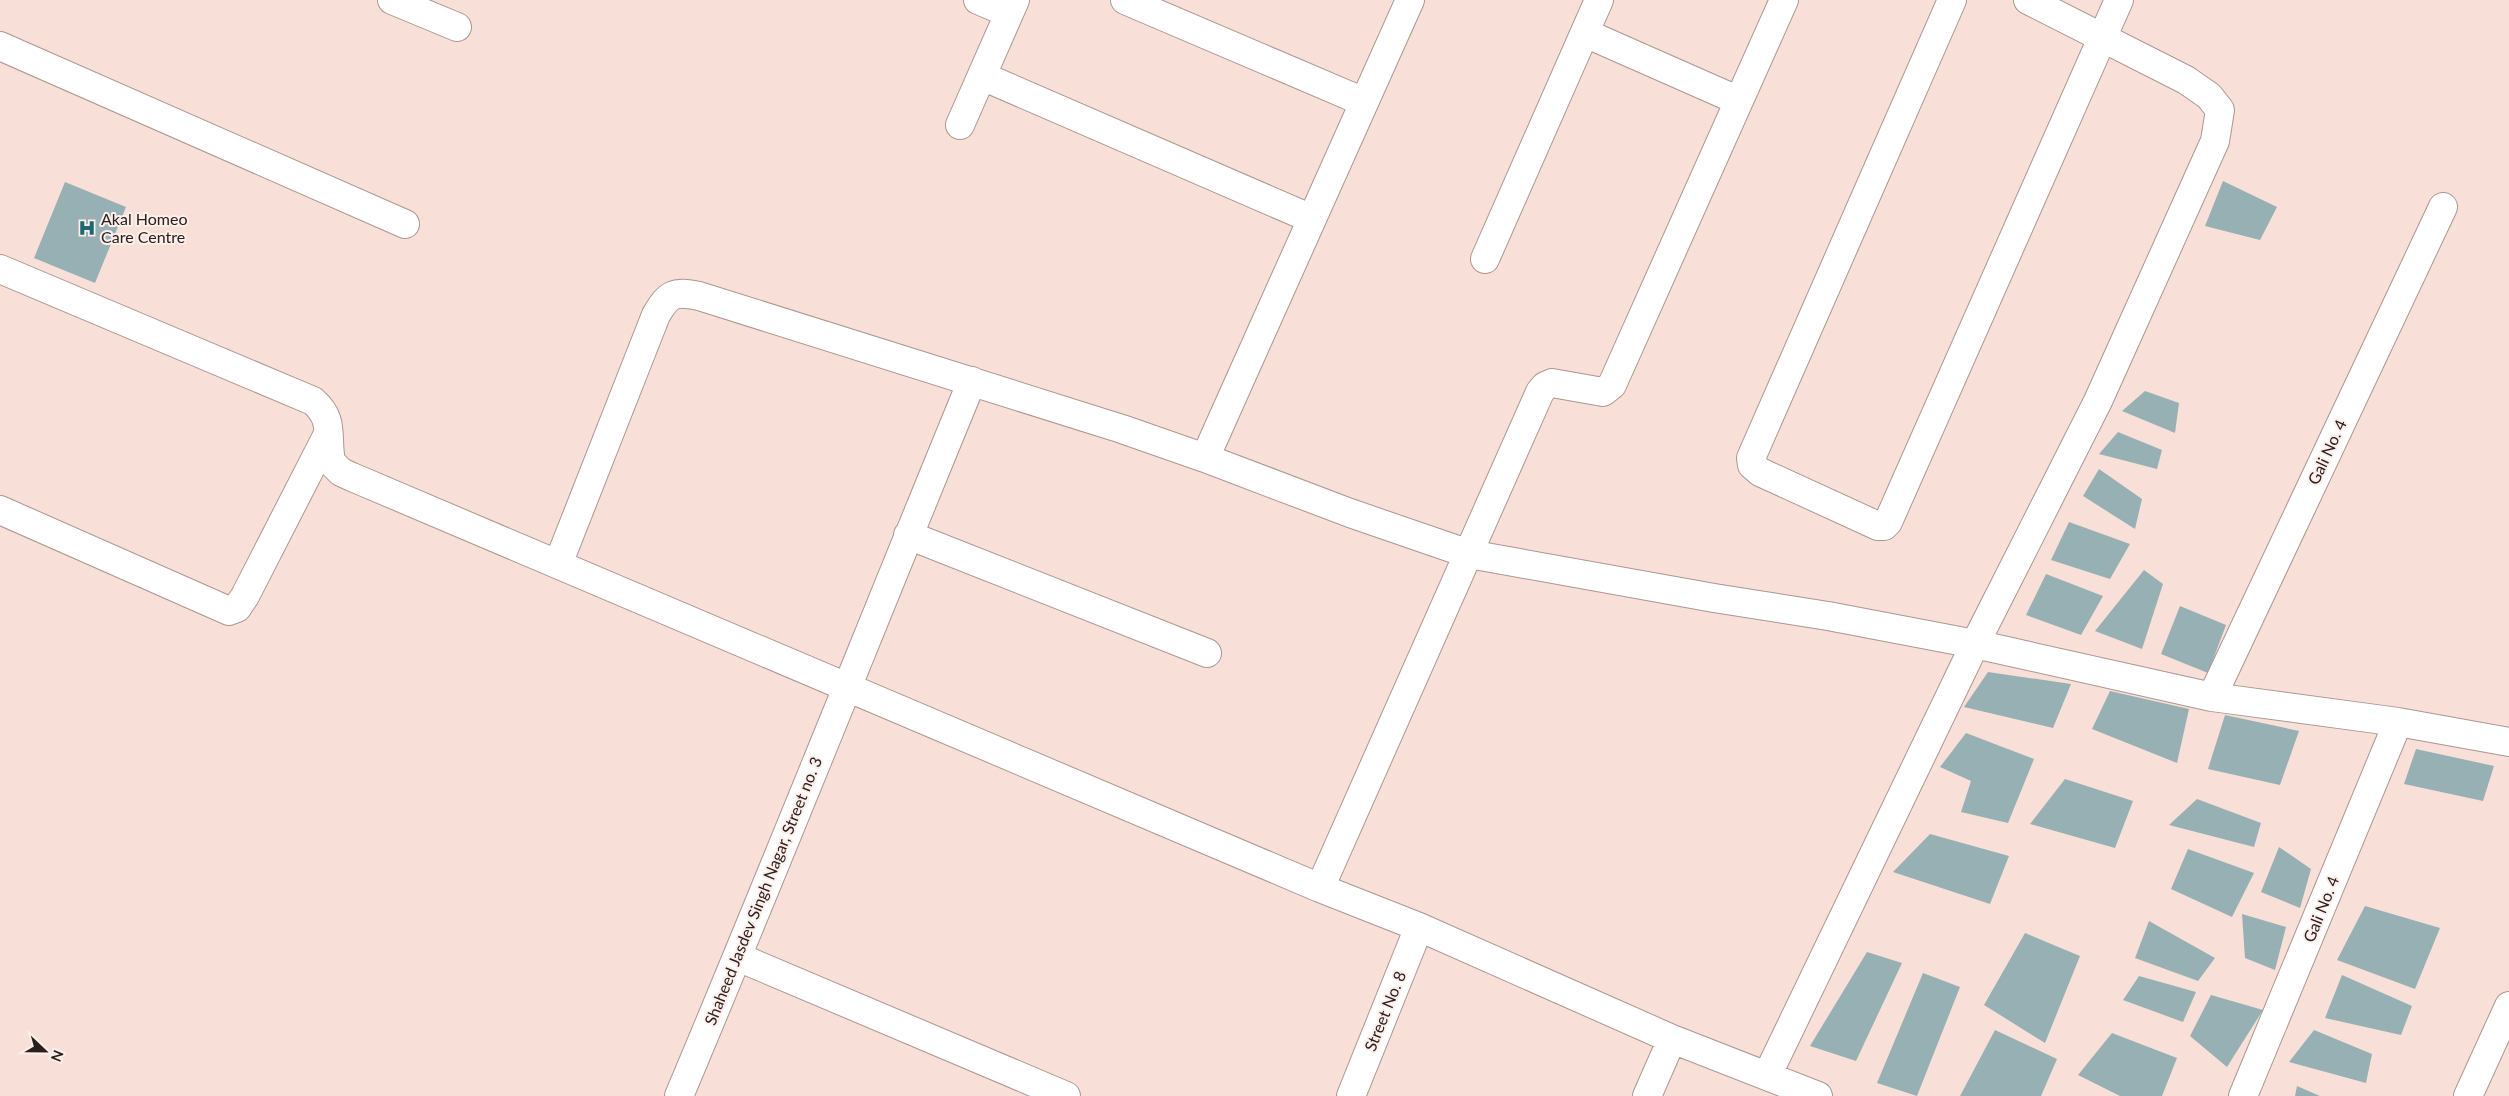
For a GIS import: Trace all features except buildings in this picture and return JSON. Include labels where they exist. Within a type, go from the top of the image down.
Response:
[{"type":"street","points":[[392,0],[457,27]]},
{"type":"street","points":[[960,125],[1012,6],[978,0]]},
{"type":"street","points":[[1125,0],[1364,102]]},
{"type":"street","points":[[1205,458],[1410,0]]},
{"type":"street","points":[[1485,259],[1599,0]]},
{"type":"street","points":[[1320,888],[1544,386],[1552,383],[1603,392],[1612,385],[1737,100],[1784,0]]},
{"type":"street","points":[[1952,0],[1751,458],[1752,465],[1760,472],[1878,526],[1884,526],[1888,522],[2119,0]]},
{"type":"street","points":[[1767,1076],[1975,644],[2098,401],[2215,140],[2220,110],[2209,96],[2186,80],[2028,0]]},
{"type":"street","points":[[1585,33],[1737,100]]},
{"type":"street","points":[[0,46],[405,224]]},
{"type":"street","points":[[982,76],[1312,220]]},
{"type":"street","name":"Gali No. 4","points":[[2212,697],[2443,207]]},
{"type":"street","points":[[0,269],[313,400],[328,419],[330,462],[341,472],[1320,888],[1419,927],[1672,1039],[1818,1096]]},
{"type":"street","points":[[558,564],[656,315],[665,299],[680,292],[700,296],[972,381],[1205,458],[1350,513],[1469,554],[1714,598],[1828,616],[1975,644],[2212,697],[2398,722],[2509,742]]},
{"type":"street","name":"Shaheed Jasdev Singh Nagar, Street no. 3","points":[[679,1096],[738,957],[846,686],[972,381]]},
{"type":"street","points":[[0,510],[229,611],[237,608],[246,596],[329,432]]},
{"type":"street","points":[[908,535],[1207,653]]},
{"type":"street","name":"Gali No. 4","points":[[2243,1096],[2398,722]]},
{"type":"street","name":"Street No. 8","points":[[1350,1096],[1419,927]]},
{"type":"street","points":[[738,957],[1066,1096]]},
{"type":"street","points":[[2468,1096],[2509,1006]]},
{"type":"street","points":[[1647,1096],[1672,1039]]},
{"type":"place","name":"Akal Homeo Care Centre","points":[[87,228]]}]
